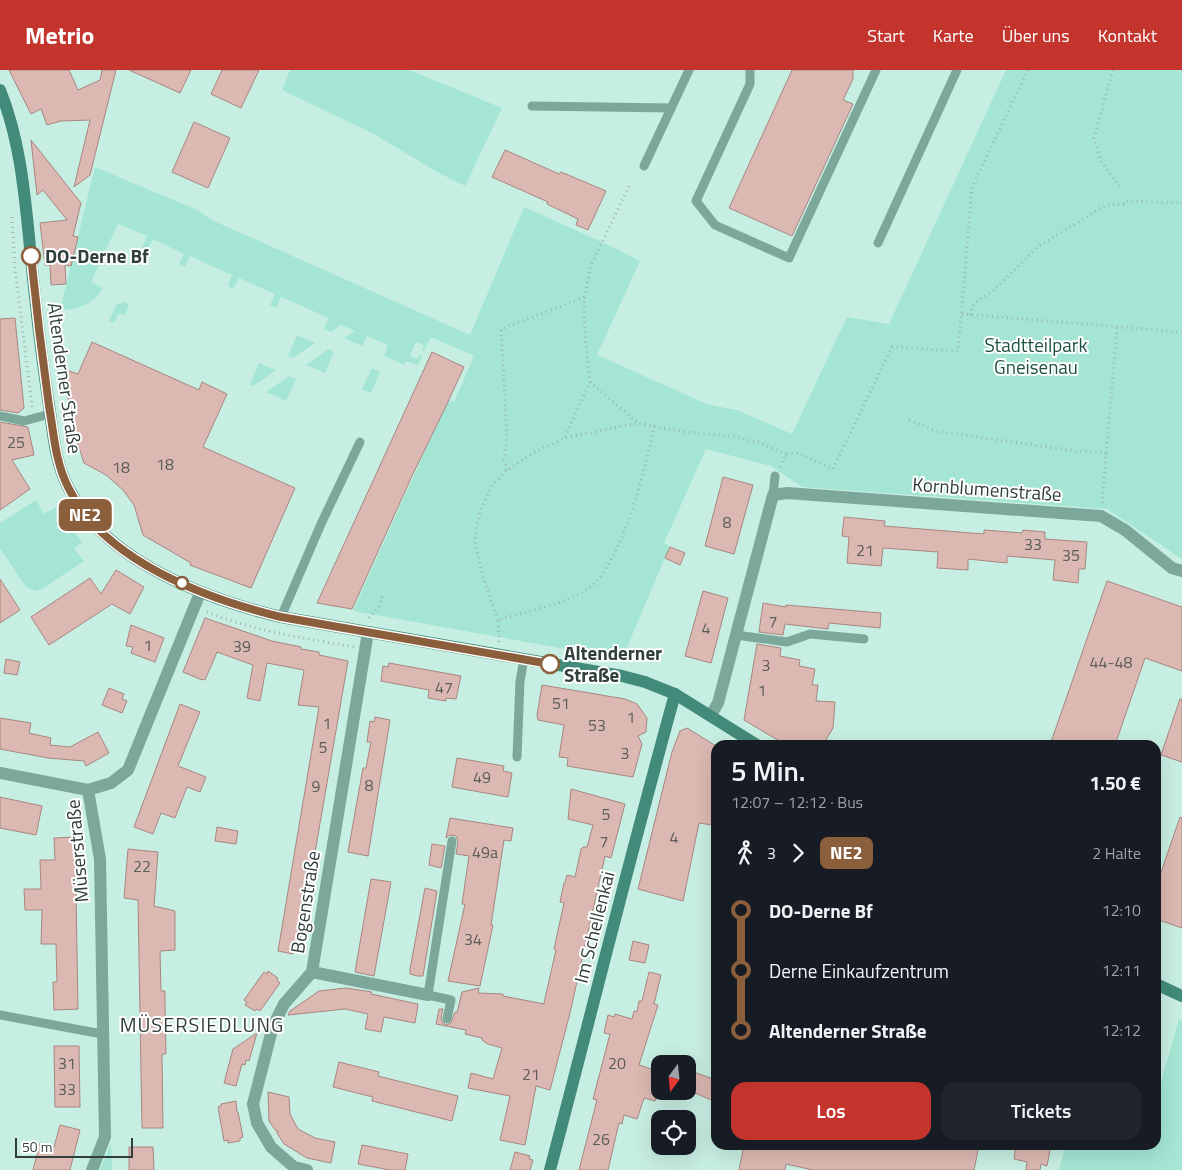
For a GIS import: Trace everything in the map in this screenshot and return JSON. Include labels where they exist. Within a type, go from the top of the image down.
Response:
[{"type":"main road","name":"Altenderner Straße","points":[[0,90],[19,153],[37,323],[56,458],[67,487],[82,512],[103,534],[126,553],[200,593],[236,605],[281,617],[622,676],[645,682],[675,694],[750,740]]},
{"type":"main road","name":"Im Schellenkai","points":[[550,1170],[603,971],[646,797],[675,694]]},
{"type":"main road","points":[[1161,986],[1181,992]]},
{"type":"street","name":"Kornblumenstraße","points":[[773,495],[797,494],[1101,516],[1126,530],[1172,568],[1182,571]]},
{"type":"street","points":[[711,715],[718,703],[773,495]]},
{"type":"street","name":"Müserstraße","points":[[92,1170],[105,1137],[100,859],[88,790],[111,783],[128,770],[200,593]]},
{"type":"street","name":"Bogenstraße","points":[[307,1170],[294,1167],[270,1148],[257,1123],[253,1104],[272,1026],[284,1004],[312,972],[368,632]]},
{"type":"street","points":[[0,773],[88,790]]},
{"type":"street","points":[[312,972],[428,996]]},
{"type":"lane","points":[[644,166],[689,70]]},
{"type":"lane","points":[[750,70],[750,84],[696,201],[715,225],[789,258],[876,70]]},
{"type":"lane","points":[[878,243],[957,70]]},
{"type":"lane","points":[[532,106],[671,108]]},
{"type":"lane","points":[[0,416],[24,421],[50,414]]},
{"type":"lane","points":[[281,617],[360,442]]},
{"type":"lane","points":[[773,495],[775,476]]},
{"type":"lane","points":[[736,635],[786,642],[810,634],[864,638]]},
{"type":"lane","points":[[517,757],[520,681],[524,659]]},
{"type":"lane","points":[[447,1019],[452,1000],[428,996],[452,841]]},
{"type":"lane","points":[[0,1015],[102,1034]]},
{"type":"path","points":[[497,655],[499,640],[498,620],[482,575],[475,539],[481,508],[492,486],[507,470],[533,453],[564,438],[638,423],[685,432],[730,436],[758,442],[786,454],[798,453],[814,458],[833,469],[892,346],[958,351],[972,188],[1028,70]]},
{"type":"path","points":[[1113,70],[1094,138],[1101,161],[1118,186],[1122,188]]},
{"type":"path","points":[[564,438],[590,382],[585,333],[584,297],[591,266],[630,184]]},
{"type":"path","points":[[970,315],[973,306],[978,300],[991,293],[1039,246],[1106,206],[1116,203],[1124,204],[1127,199],[1182,203]]},
{"type":"path","points":[[14,213],[11,219],[15,268],[34,417]]},
{"type":"path","points":[[507,470],[504,460],[506,437],[502,329],[584,297]]},
{"type":"path","points":[[962,314],[1182,332]]},
{"type":"path","points":[[1101,516],[1117,327]]},
{"type":"path","points":[[590,382],[638,423]]},
{"type":"path","points":[[909,420],[935,431],[1076,451],[1106,452]]},
{"type":"path","points":[[498,620],[563,600],[587,589],[599,579],[617,548],[638,492],[649,454],[654,426]]},
{"type":"path","points":[[775,476],[786,454]]},
{"type":"path","points":[[369,618],[380,605],[381,598],[385,594]]},
{"type":"path","points":[[194,606],[232,622],[257,629],[366,649]]},
{"type":"green space","points":[[290,70],[409,70],[502,108],[465,186],[439,173],[374,134],[282,90]]},
{"type":"green space","name":"Stadtteilpark Gneisenau","points":[[1006,70],[1182,70],[1182,559],[1107,509],[802,487],[771,466],[706,449],[664,543],[670,546],[622,659],[353,611],[448,400],[454,402],[474,356],[431,337],[424,351],[422,350],[424,345],[416,342],[410,356],[418,359],[420,355],[422,356],[418,365],[406,361],[404,365],[384,356],[388,345],[367,336],[362,346],[344,338],[355,331],[341,325],[331,332],[324,329],[329,318],[281,297],[276,308],[270,305],[275,294],[239,278],[233,289],[228,286],[232,275],[190,256],[185,267],[179,264],[184,254],[153,239],[148,250],[142,248],[147,236],[118,224],[91,282],[103,288],[99,294],[90,303],[73,309],[60,310],[95,167],[197,210],[214,221],[470,335],[524,207],[640,261],[597,355],[709,405],[737,410],[792,434],[847,317],[889,324]]},
{"type":"green space","points":[[124,302],[129,305],[125,315],[119,313],[114,323],[109,321],[116,305]]},
{"type":"green space","points":[[297,335],[315,343],[293,358],[288,356]]},
{"type":"green space","points":[[329,349],[334,352],[325,373],[306,365]]},
{"type":"green space","points":[[259,363],[276,370],[253,386],[250,384]]},
{"type":"green space","points":[[372,368],[380,372],[371,393],[362,389]]},
{"type":"green space","points":[[289,376],[296,379],[286,401],[266,392]]},
{"type":"green space","points":[[36,500],[44,514],[56,507],[82,542],[74,549],[84,561],[36,591],[26,587],[0,548],[0,523]]},
{"type":"green space","points":[[1179,1019],[1182,1020],[1182,1170],[1059,1170],[1065,1150],[1161,1150],[1161,1082]]},
{"type":"green space","points":[[111,1143],[112,1170],[100,1170]]},
{"type":"building","points":[[9,70],[69,70],[78,90],[100,80],[102,70],[116,70],[90,175],[74,187],[90,120],[61,121],[47,125],[41,109],[31,114]]},
{"type":"building","points":[[129,70],[191,70],[180,93]]},
{"type":"building","points":[[222,70],[259,70],[241,108],[211,94]]},
{"type":"building","points":[[792,70],[853,70],[853,79],[843,100],[853,104],[792,236],[729,208]]},
{"type":"building","points":[[194,122],[230,138],[208,188],[172,172]]},
{"type":"building","points":[[31,140],[81,203],[73,236],[78,237],[71,266],[65,265],[66,284],[51,285],[50,265],[45,265],[40,223],[67,220],[43,190],[37,195]]},
{"type":"building","points":[[505,150],[559,174],[561,172],[606,191],[588,230],[576,225],[578,219],[547,204],[548,202],[492,177]]},
{"type":"building","points":[[15,318],[24,408],[18,413],[0,410],[0,319]]},
{"type":"building","points":[[92,342],[199,390],[202,382],[227,394],[203,447],[295,488],[251,588],[190,565],[191,563],[143,535],[134,505],[123,490],[106,475],[84,463],[74,432],[63,369],[78,374]]},
{"type":"building","points":[[432,352],[464,367],[352,609],[317,603]]},
{"type":"building","points":[[0,422],[28,427],[34,455],[12,460],[30,489],[0,510]]},
{"type":"building","points":[[723,477],[753,485],[734,554],[705,546]]},
{"type":"building","points":[[844,517],[885,521],[884,526],[984,534],[984,530],[1022,533],[1023,530],[1045,532],[1045,539],[1087,542],[1085,569],[1079,569],[1078,583],[1053,580],[1055,560],[1007,556],[1007,563],[968,559],[968,570],[937,568],[938,552],[883,548],[881,566],[847,563],[849,537],[842,536]]},
{"type":"building","points":[[670,547],[685,553],[680,565],[665,558]]},
{"type":"building","points":[[116,570],[144,587],[130,614],[112,604],[49,645],[31,617],[90,578],[101,594]]},
{"type":"building","points":[[0,579],[20,610],[0,623]]},
{"type":"building","points":[[1107,581],[1182,607],[1182,671],[1145,658],[1117,740],[1052,740]]},
{"type":"building","points":[[703,591],[728,598],[711,663],[685,656]]},
{"type":"building","points":[[763,603],[786,607],[786,605],[881,613],[880,628],[829,623],[828,629],[785,624],[783,635],[759,632]]},
{"type":"building","points":[[205,618],[272,641],[319,652],[319,655],[348,661],[298,951],[294,950],[293,954],[278,951],[319,707],[298,705],[304,670],[267,663],[260,701],[247,698],[253,665],[217,652],[205,680],[183,672]]},
{"type":"building","points":[[131,625],[164,638],[155,662],[131,653],[133,647],[126,646]]},
{"type":"building","points":[[757,644],[781,648],[780,656],[800,660],[799,666],[815,669],[812,685],[818,685],[816,701],[835,702],[833,728],[826,740],[778,740],[744,720]]},
{"type":"building","points":[[6,659],[20,662],[17,675],[4,673]]},
{"type":"building","points":[[389,663],[461,676],[456,699],[446,698],[446,701],[428,698],[429,690],[381,681],[383,666],[388,667]]},
{"type":"building","points":[[542,685],[625,699],[637,704],[647,718],[646,732],[638,736],[642,744],[633,777],[567,766],[568,758],[559,757],[564,725],[538,720],[537,715]]},
{"type":"building","points":[[109,688],[124,694],[122,699],[127,701],[122,713],[102,705]]},
{"type":"building","points":[[1180,699],[1182,699],[1182,762],[1161,755]]},
{"type":"building","points":[[180,704],[200,712],[178,766],[206,777],[200,792],[187,787],[175,818],[161,813],[153,834],[134,827]]},
{"type":"building","points":[[375,717],[390,720],[368,856],[348,852],[363,768],[366,768],[371,742],[367,742],[370,721],[374,722]]},
{"type":"building","points":[[0,718],[31,723],[29,733],[51,738],[50,745],[70,747],[98,732],[109,753],[86,766],[84,761],[48,758],[0,749]]},
{"type":"building","points":[[687,728],[711,743],[711,825],[699,823],[683,901],[638,889],[672,752],[680,731]]},
{"type":"building","points":[[457,758],[504,766],[503,771],[512,773],[508,797],[452,787]]},
{"type":"building","points":[[571,789],[625,804],[611,858],[605,856],[570,1013],[550,1090],[536,1086],[525,1145],[500,1140],[510,1096],[468,1088],[471,1073],[493,1079],[502,1048],[488,1044],[482,1038],[465,1034],[466,1030],[436,1024],[439,1009],[443,1009],[441,1018],[443,1023],[446,1025],[451,1023],[455,1012],[457,1013],[462,992],[479,988],[478,993],[503,994],[503,996],[544,1004],[564,903],[560,902],[564,883],[567,875],[575,877],[581,849],[587,847],[593,825],[568,819]]},
{"type":"building","points":[[0,797],[42,806],[36,835],[0,828]]},
{"type":"building","points":[[1180,817],[1182,818],[1182,928],[1161,921],[1161,872]]},
{"type":"building","points":[[450,818],[513,828],[511,841],[504,840],[491,925],[493,925],[480,986],[448,981],[465,904],[462,904],[469,856],[456,854],[458,841],[456,836],[450,835],[446,838]]},
{"type":"building","points":[[217,827],[238,831],[236,844],[215,841]]},
{"type":"building","points":[[75,837],[78,1009],[54,1010],[53,982],[57,982],[56,944],[41,944],[42,910],[25,910],[24,889],[41,889],[40,860],[55,860],[54,838]]},
{"type":"building","points":[[432,844],[445,846],[441,868],[429,865]]},
{"type":"building","points":[[128,849],[158,852],[154,906],[175,911],[175,950],[160,951],[161,991],[165,991],[166,1054],[162,1054],[163,1128],[142,1128],[138,900],[124,898]]},
{"type":"building","points":[[371,879],[391,882],[374,976],[355,972]]},
{"type":"building","points":[[425,888],[437,891],[423,976],[417,976],[410,974],[410,969]]},
{"type":"building","points":[[633,941],[649,945],[645,963],[629,960]]},
{"type":"building","points":[[268,971],[278,978],[277,980],[280,983],[260,1011],[257,1009],[255,1011],[245,1005],[247,1002],[244,1000],[264,972],[267,974]]},
{"type":"building","points":[[649,972],[661,975],[654,1004],[658,1005],[639,1065],[651,1069],[651,1100],[644,1098],[637,1119],[624,1115],[622,1124],[619,1123],[608,1170],[579,1170],[597,1100],[593,1099],[610,1034],[604,1033],[608,1015],[614,1017],[615,1014],[632,1019],[634,1011],[637,1012],[639,1001],[642,1001]]},
{"type":"building","points":[[346,988],[372,992],[371,994],[418,1004],[415,1023],[384,1017],[381,1032],[365,1029],[368,1014],[345,1009],[288,1015],[290,1011],[319,991]]},
{"type":"building","points":[[257,1033],[249,1061],[246,1060],[245,1065],[242,1064],[236,1086],[224,1083],[233,1049]]},
{"type":"building","points":[[54,1046],[79,1046],[80,1107],[55,1107]]},
{"type":"building","points":[[339,1062],[379,1072],[378,1076],[458,1096],[452,1121],[372,1101],[373,1097],[333,1087]]},
{"type":"building","points":[[696,1073],[711,1078],[711,1100],[696,1093]]},
{"type":"building","points":[[268,1092],[289,1097],[290,1114],[298,1129],[315,1138],[335,1142],[331,1163],[307,1158],[284,1144],[277,1133],[278,1131],[269,1121]]},
{"type":"building","points":[[236,1101],[243,1137],[240,1138],[240,1141],[228,1143],[228,1140],[224,1141],[218,1107],[221,1104]]},
{"type":"building","points":[[60,1125],[80,1130],[70,1170],[33,1170],[40,1143],[54,1147]]},
{"type":"building","points":[[362,1145],[408,1154],[405,1170],[390,1170],[358,1164]]},
{"type":"building","points":[[129,1147],[153,1147],[154,1170],[129,1170]]},
{"type":"building","points":[[743,1150],[978,1150],[974,1170],[813,1170],[786,1164],[785,1170],[739,1170]]},
{"type":"building","points":[[1015,1150],[1050,1150],[1047,1166],[1041,1164],[1040,1170],[1026,1170],[1027,1162],[1014,1159]]},
{"type":"building","points":[[515,1152],[530,1156],[529,1159],[533,1160],[530,1170],[510,1170]]},
{"type":"bus line","name":"NE2","points":[[31,256],[37,323],[56,458],[67,487],[82,512],[103,534],[126,553],[200,593],[252,610],[281,617],[550,664]]},
{"type":"place","name":"DO-Derne Bf","points":[[31,256]]},
{"type":"place","name":"Altenderner Straße","points":[[550,664]]},
{"type":"district","name":"MÜSERSIEDLUNG","points":[[202,1025]]}]
